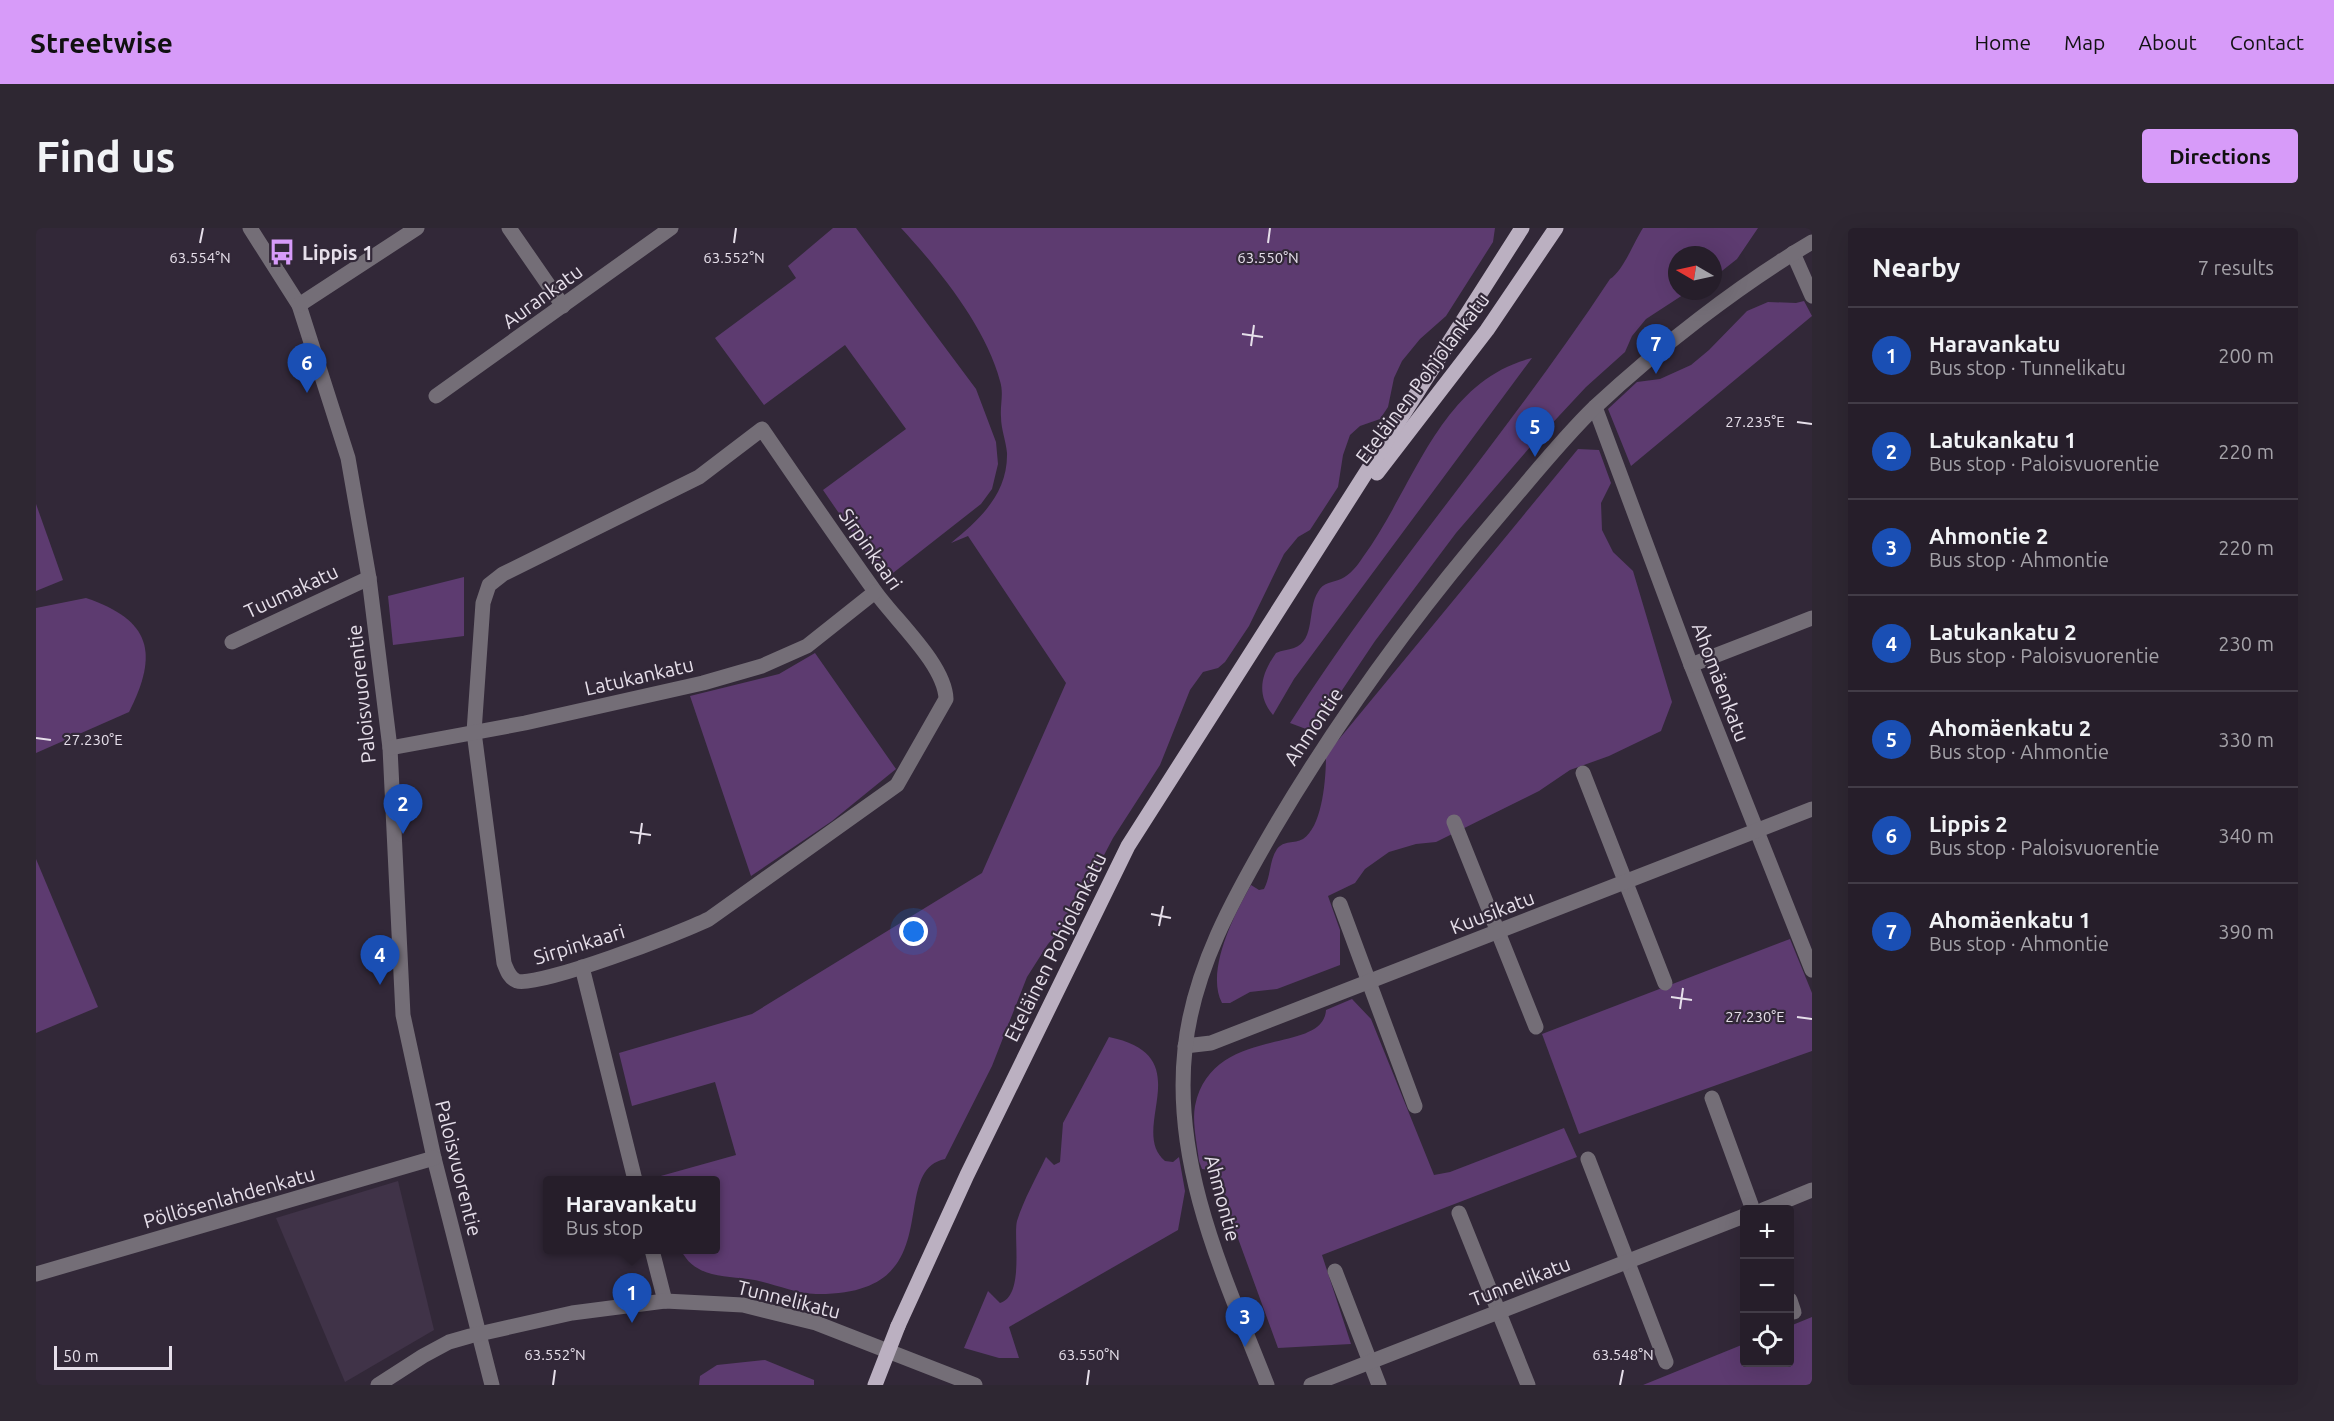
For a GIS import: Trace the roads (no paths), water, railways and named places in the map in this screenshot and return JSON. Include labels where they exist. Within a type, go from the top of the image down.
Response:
[{"type":"main road","name":"Eteläinen Pohjolankatu","points":[[875,1385],[898,1326],[967,1175],[1128,846],[1522,228]]},
{"type":"main road","name":"Eteläinen Pohjolankatu","points":[[1316,551],[1487,330],[1556,228]]},
{"type":"street","name":"Paloisvuorentie","points":[[250,228],[299,305],[348,458],[369,578],[390,748],[403,1015],[434,1158],[492,1385]]},
{"type":"street","points":[[299,305],[417,228]]},
{"type":"street","points":[[509,228],[563,306]]},
{"type":"street","name":"Aurankatu","points":[[435,396],[671,228]]},
{"type":"street","name":"Ahmontie","points":[[1267,1385],[1216,1254],[1194,1178],[1184,1118],[1185,1046],[1205,968],[1236,894],[1311,766],[1386,655],[1470,549],[1595,407],[1686,331],[1793,253],[1812,242]]},
{"type":"street","points":[[1793,253],[1812,296]]},
{"type":"street","name":"Ahomäenkatu","points":[[1595,407],[1691,665],[1812,970]]},
{"type":"street","name":"Sirpinkaari","points":[[762,429],[875,592],[925,655],[946,688],[946,699],[938,716],[897,785],[709,919],[683,932],[582,967],[528,981],[518,981],[510,977],[504,963],[474,732],[477,652],[483,603],[489,585],[503,574],[699,477],[762,429]]},
{"type":"street","name":"Tuumakatu","points":[[232,642],[369,578]]},
{"type":"street","name":"Latukankatu","points":[[390,748],[703,683],[762,666],[807,646],[875,592]]},
{"type":"street","points":[[1691,665],[1812,618]]},
{"type":"street","points":[[1583,773],[1665,983]]},
{"type":"street","name":"Kuusikatu","points":[[1185,1046],[1207,1045],[1812,809]]},
{"type":"street","points":[[1454,822],[1536,1027]]},
{"type":"street","points":[[1340,904],[1415,1106]]},
{"type":"street","points":[[582,967],[634,1176]]},
{"type":"street","points":[[1712,1098],[1752,1205]]},
{"type":"street","name":"Pöllösenlahdenkatu","points":[[36,1274],[434,1158]]},
{"type":"street","points":[[1588,1160],[1666,1362]]},
{"type":"street","points":[[1773,1205],[1812,1190]]},
{"type":"street","points":[[1459,1213],[1528,1385]]},
{"type":"street","name":"Tunnelikatu","points":[[1311,1385],[1740,1218]]},
{"type":"street","points":[[653,1254],[665,1301]]},
{"type":"street","points":[[1335,1271],[1379,1385]]},
{"type":"street","name":"Tunnelikatu","points":[[378,1385],[449,1342],[479,1333],[572,1313],[665,1301],[743,1305],[816,1323],[975,1385]]},
{"type":"place","name":"Lippis 1","points":[[282,252]]},
{"type":"place","name":"Ahomäenkatu 1","points":[[1656,374]]},
{"type":"place","name":"Lippis 2","points":[[307,393]]},
{"type":"place","name":"Ahomäenkatu 2","points":[[1535,457]]},
{"type":"place","name":"Latukankatu 1","points":[[403,834]]},
{"type":"place","name":"Latukankatu 2","points":[[380,985]]},
{"type":"place","name":"Haravankatu","points":[[632,1323]]},
{"type":"place","name":"Ahmontie 2","points":[[1245,1347]]}]
